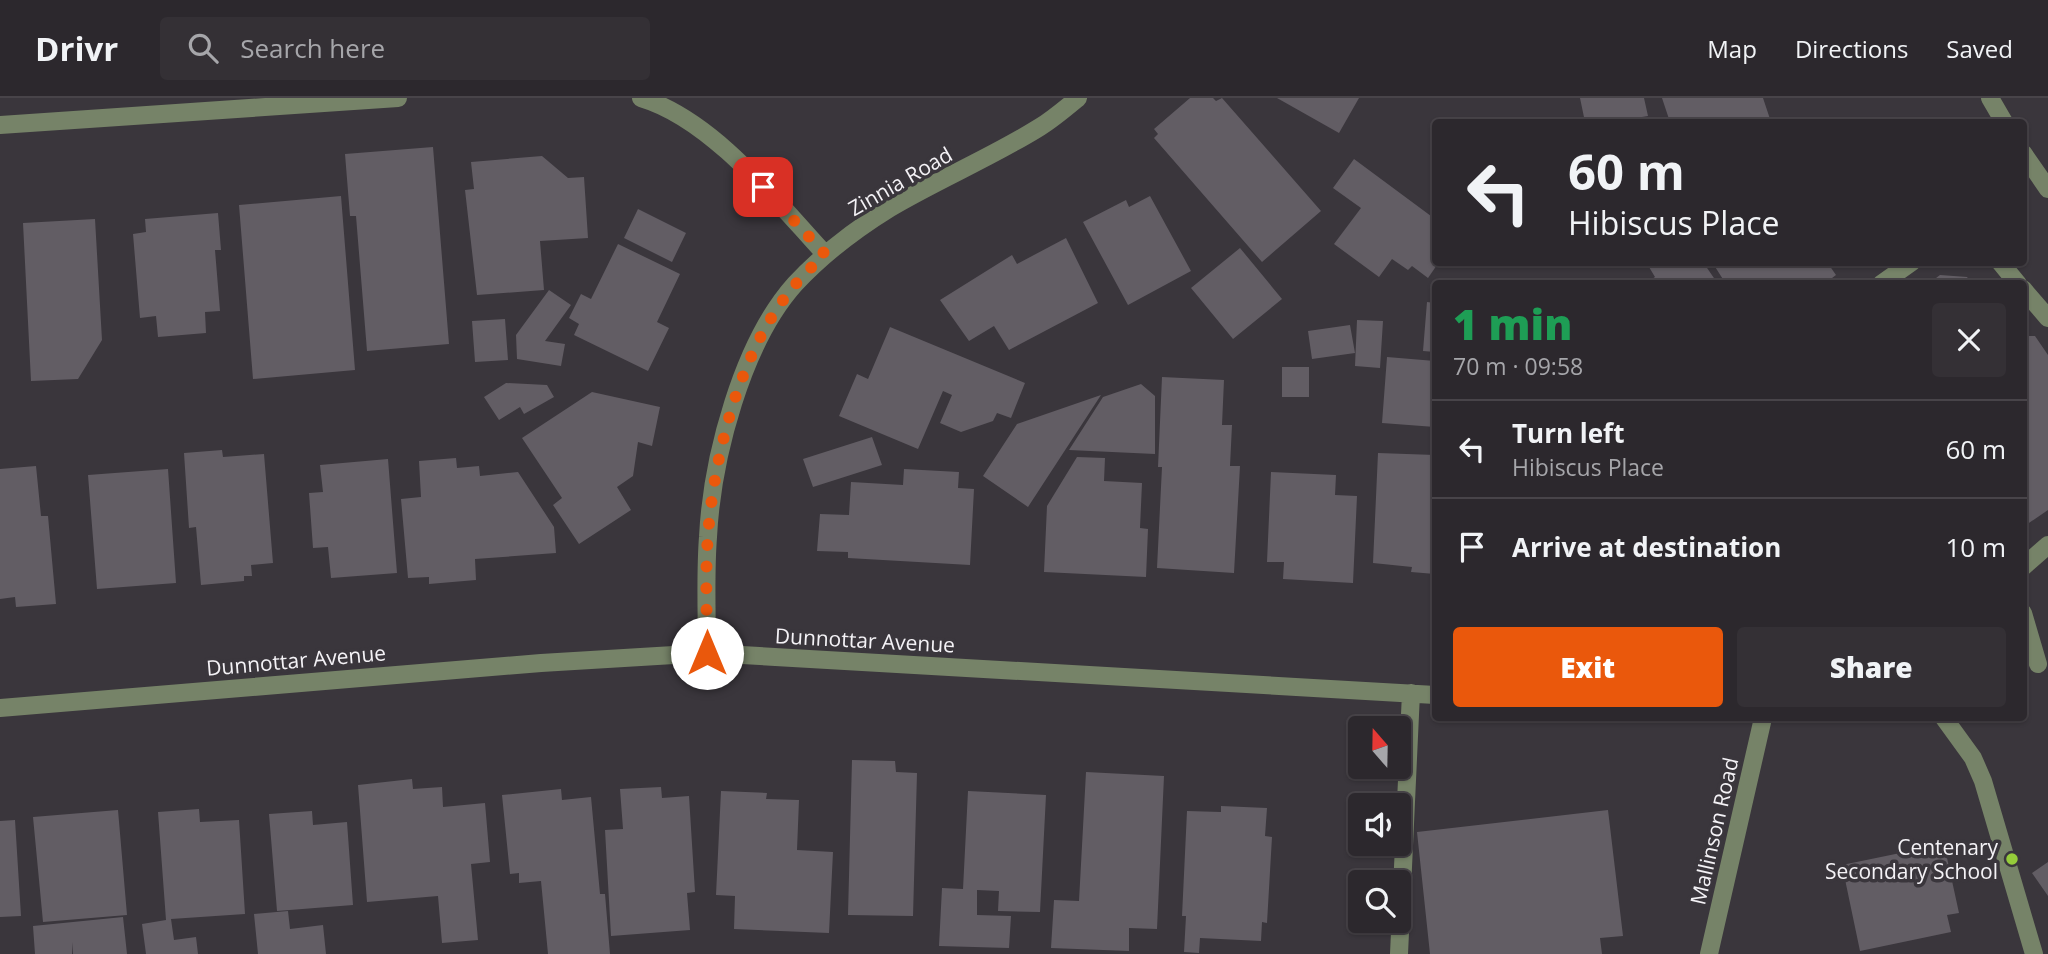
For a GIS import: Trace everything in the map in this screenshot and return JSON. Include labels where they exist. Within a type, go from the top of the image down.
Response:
[{"type":"street","points":[[0,125],[398,98]]},
{"type":"street","points":[[641,98],[667,109],[733,156],[825,254]]},
{"type":"street","name":"Zinnia Road","points":[[707,653],[708,537],[714,478],[744,373],[764,331],[793,286],[825,254],[890,208],[1042,126],[1078,98]]},
{"type":"street","points":[[1990,98],[2002,119]]},
{"type":"street","points":[[2027,159],[2048,189]]},
{"type":"street","points":[[1887,280],[1906,266]]},
{"type":"street","points":[[2003,266],[2015,280]]},
{"type":"street","points":[[2027,294],[2048,318]]},
{"type":"street","points":[[2027,563],[2048,545]]},
{"type":"street","points":[[2027,629],[2036,664]]},
{"type":"street","name":"Dunnottar Avenue","points":[[0,708],[527,664],[707,653],[1432,695]]},
{"type":"street","points":[[1399,954],[1411,693]]},
{"type":"street","name":"Mallinson Road","points":[[1710,954],[1762,721]]},
{"type":"street","points":[[1946,721],[1973,758],[1983,781],[2034,954]]},
{"type":"building","points":[[1190,98],[1213,98],[1216,101],[1222,98],[1321,211],[1262,262],[1154,138],[1158,134],[1154,129]]},
{"type":"building","points":[[1277,98],[1359,98],[1339,133]]},
{"type":"building","points":[[1580,98],[1644,98],[1648,116],[1642,119],[1584,119]]},
{"type":"building","points":[[1662,98],[1763,98],[1770,119],[1669,119]]},
{"type":"building","points":[[433,147],[449,344],[367,351],[356,216],[350,216],[345,154]]},
{"type":"building","points":[[542,156],[568,178],[584,177],[588,238],[540,241],[544,290],[477,295],[465,190],[474,189],[471,162]]},
{"type":"building","points":[[1354,159],[1432,217],[1432,266],[1436,266],[1428,278],[1412,266],[1408,270],[1392,259],[1379,277],[1334,244],[1361,208],[1333,188]]},
{"type":"building","points":[[341,196],[355,370],[253,379],[239,205]]},
{"type":"building","points":[[1150,196],[1191,271],[1128,305],[1083,222],[1126,200],[1129,207]]},
{"type":"building","points":[[638,209],[686,233],[672,262],[624,238]]},
{"type":"building","points":[[218,213],[221,250],[215,250],[220,311],[205,312],[206,333],[158,337],[156,316],[140,318],[133,234],[146,232],[145,219]]},
{"type":"building","points":[[95,219],[102,340],[78,379],[31,381],[23,223]]},
{"type":"building","points":[[1066,238],[1098,303],[1009,350],[994,326],[969,341],[940,300],[1012,255],[1017,264]]},
{"type":"building","points":[[618,244],[680,274],[657,322],[669,328],[648,371],[574,335],[579,324],[569,318],[581,294],[591,299]]},
{"type":"building","points":[[1240,248],[1282,299],[1233,339],[1191,288]]},
{"type":"building","points":[[1648,266],[1706,266],[1715,280],[1653,280],[1655,277]]},
{"type":"building","points":[[1715,266],[1830,266],[1836,275],[1829,280],[1723,280]]},
{"type":"building","points":[[1940,275],[1967,277],[1969,280],[1933,280]]},
{"type":"building","points":[[549,290],[571,305],[545,341],[565,344],[561,366],[517,359],[516,335]]},
{"type":"building","points":[[1427,302],[1432,303],[1432,352],[1423,351]]},
{"type":"building","points":[[505,319],[508,360],[475,362],[472,321]]},
{"type":"building","points":[[1357,320],[1383,321],[1380,368],[1355,366]]},
{"type":"building","points":[[1350,325],[1355,353],[1312,359],[1308,331]]},
{"type":"building","points":[[890,327],[1025,383],[1011,418],[997,413],[993,421],[961,432],[940,423],[952,395],[943,391],[918,449],[839,416],[857,374],[868,379]]},
{"type":"building","points":[[2027,336],[2035,336],[2048,355],[2048,510],[2027,524]]},
{"type":"building","points":[[1387,357],[1432,361],[1432,427],[1382,423]]},
{"type":"building","points":[[1282,367],[1309,367],[1309,397],[1282,397]]},
{"type":"building","points":[[1162,377],[1224,380],[1222,425],[1232,425],[1230,466],[1240,466],[1234,573],[1157,568],[1162,467],[1158,467]]},
{"type":"building","points":[[506,383],[547,385],[554,397],[524,414],[520,407],[499,420],[484,397]]},
{"type":"building","points":[[1141,384],[1155,396],[1155,454],[1069,450],[1103,397]]},
{"type":"building","points":[[592,392],[660,407],[652,446],[638,442],[633,476],[617,487],[631,510],[579,544],[553,505],[562,498],[522,438]]},
{"type":"building","points":[[1101,395],[1028,507],[983,476],[1017,424]]},
{"type":"building","points":[[872,437],[882,465],[813,487],[803,459]]},
{"type":"building","points":[[222,450],[223,457],[264,454],[273,563],[251,565],[252,576],[244,576],[244,581],[201,585],[196,527],[189,528],[184,453]]},
{"type":"building","points":[[1378,453],[1432,455],[1432,574],[1411,572],[1412,567],[1373,563]]},
{"type":"building","points":[[1077,457],[1105,458],[1104,481],[1142,483],[1140,528],[1148,529],[1146,577],[1044,572],[1047,506]]},
{"type":"building","points":[[456,458],[457,468],[479,466],[480,476],[518,472],[554,527],[556,553],[475,559],[476,580],[429,584],[429,577],[408,578],[401,499],[421,497],[419,461]]},
{"type":"building","points":[[388,459],[397,573],[331,578],[328,547],[313,548],[309,493],[323,492],[320,465]]},
{"type":"building","points":[[36,466],[41,516],[48,516],[56,604],[16,607],[15,597],[0,599],[0,469]]},
{"type":"building","points":[[168,469],[176,583],[97,589],[88,475]]},
{"type":"building","points":[[904,469],[959,472],[958,488],[974,489],[970,565],[848,558],[848,552],[817,551],[820,514],[849,515],[851,482],[903,485]]},
{"type":"building","points":[[1271,472],[1336,475],[1335,495],[1357,496],[1353,583],[1283,579],[1284,562],[1267,562]]},
{"type":"building","points":[[852,760],[895,761],[896,772],[917,773],[913,916],[848,915]]},
{"type":"building","points":[[1086,772],[1164,776],[1157,929],[1129,928],[1129,951],[1051,948],[1054,900],[1079,901]]},
{"type":"building","points":[[412,779],[413,789],[442,787],[443,807],[485,803],[490,862],[471,864],[478,940],[442,943],[438,896],[367,902],[358,785]]},
{"type":"building","points":[[661,787],[662,798],[689,796],[695,892],[687,893],[690,930],[611,936],[605,830],[623,829],[620,789]]},
{"type":"building","points":[[561,789],[562,800],[591,797],[600,894],[605,894],[610,954],[548,954],[541,881],[519,883],[519,873],[510,874],[502,795]]},
{"type":"building","points":[[721,791],[767,793],[766,799],[799,800],[797,850],[833,852],[829,933],[734,929],[735,896],[716,895]]},
{"type":"building","points":[[968,791],[1046,795],[1040,912],[998,911],[999,891],[977,890],[977,915],[1011,916],[1009,948],[939,946],[942,888],[963,889]]},
{"type":"building","points":[[1221,806],[1267,808],[1265,836],[1272,837],[1267,923],[1262,922],[1261,941],[1200,938],[1199,953],[1184,952],[1186,916],[1182,916],[1187,811],[1221,812]]},
{"type":"building","points":[[199,809],[200,822],[239,820],[245,914],[171,919],[174,940],[196,937],[198,954],[146,954],[142,924],[166,920],[158,812]]},
{"type":"building","points":[[118,810],[127,915],[43,922],[33,817]]},
{"type":"building","points":[[1608,810],[1623,936],[1600,938],[1602,954],[1430,954],[1417,832]]},
{"type":"building","points":[[312,811],[313,825],[347,822],[353,905],[277,911],[269,814]]},
{"type":"building","points":[[15,820],[21,916],[0,917],[0,821]]},
{"type":"building","points":[[1944,844],[1959,913],[1947,915],[1951,932],[1860,951],[1842,865]]},
{"type":"building","points":[[2048,862],[2048,896],[2032,873]]},
{"type":"building","points":[[288,911],[290,929],[323,925],[326,954],[258,954],[254,914]]},
{"type":"building","points":[[123,917],[127,954],[73,954],[72,942],[72,954],[35,954],[33,926]]},
{"type":"place","name":"Centenary Secondary School","points":[[2012,859]]},
{"type":"route","points":[[707,653],[708,537],[714,478],[732,408],[744,373],[764,331],[793,286],[825,254],[763,187]]}]
